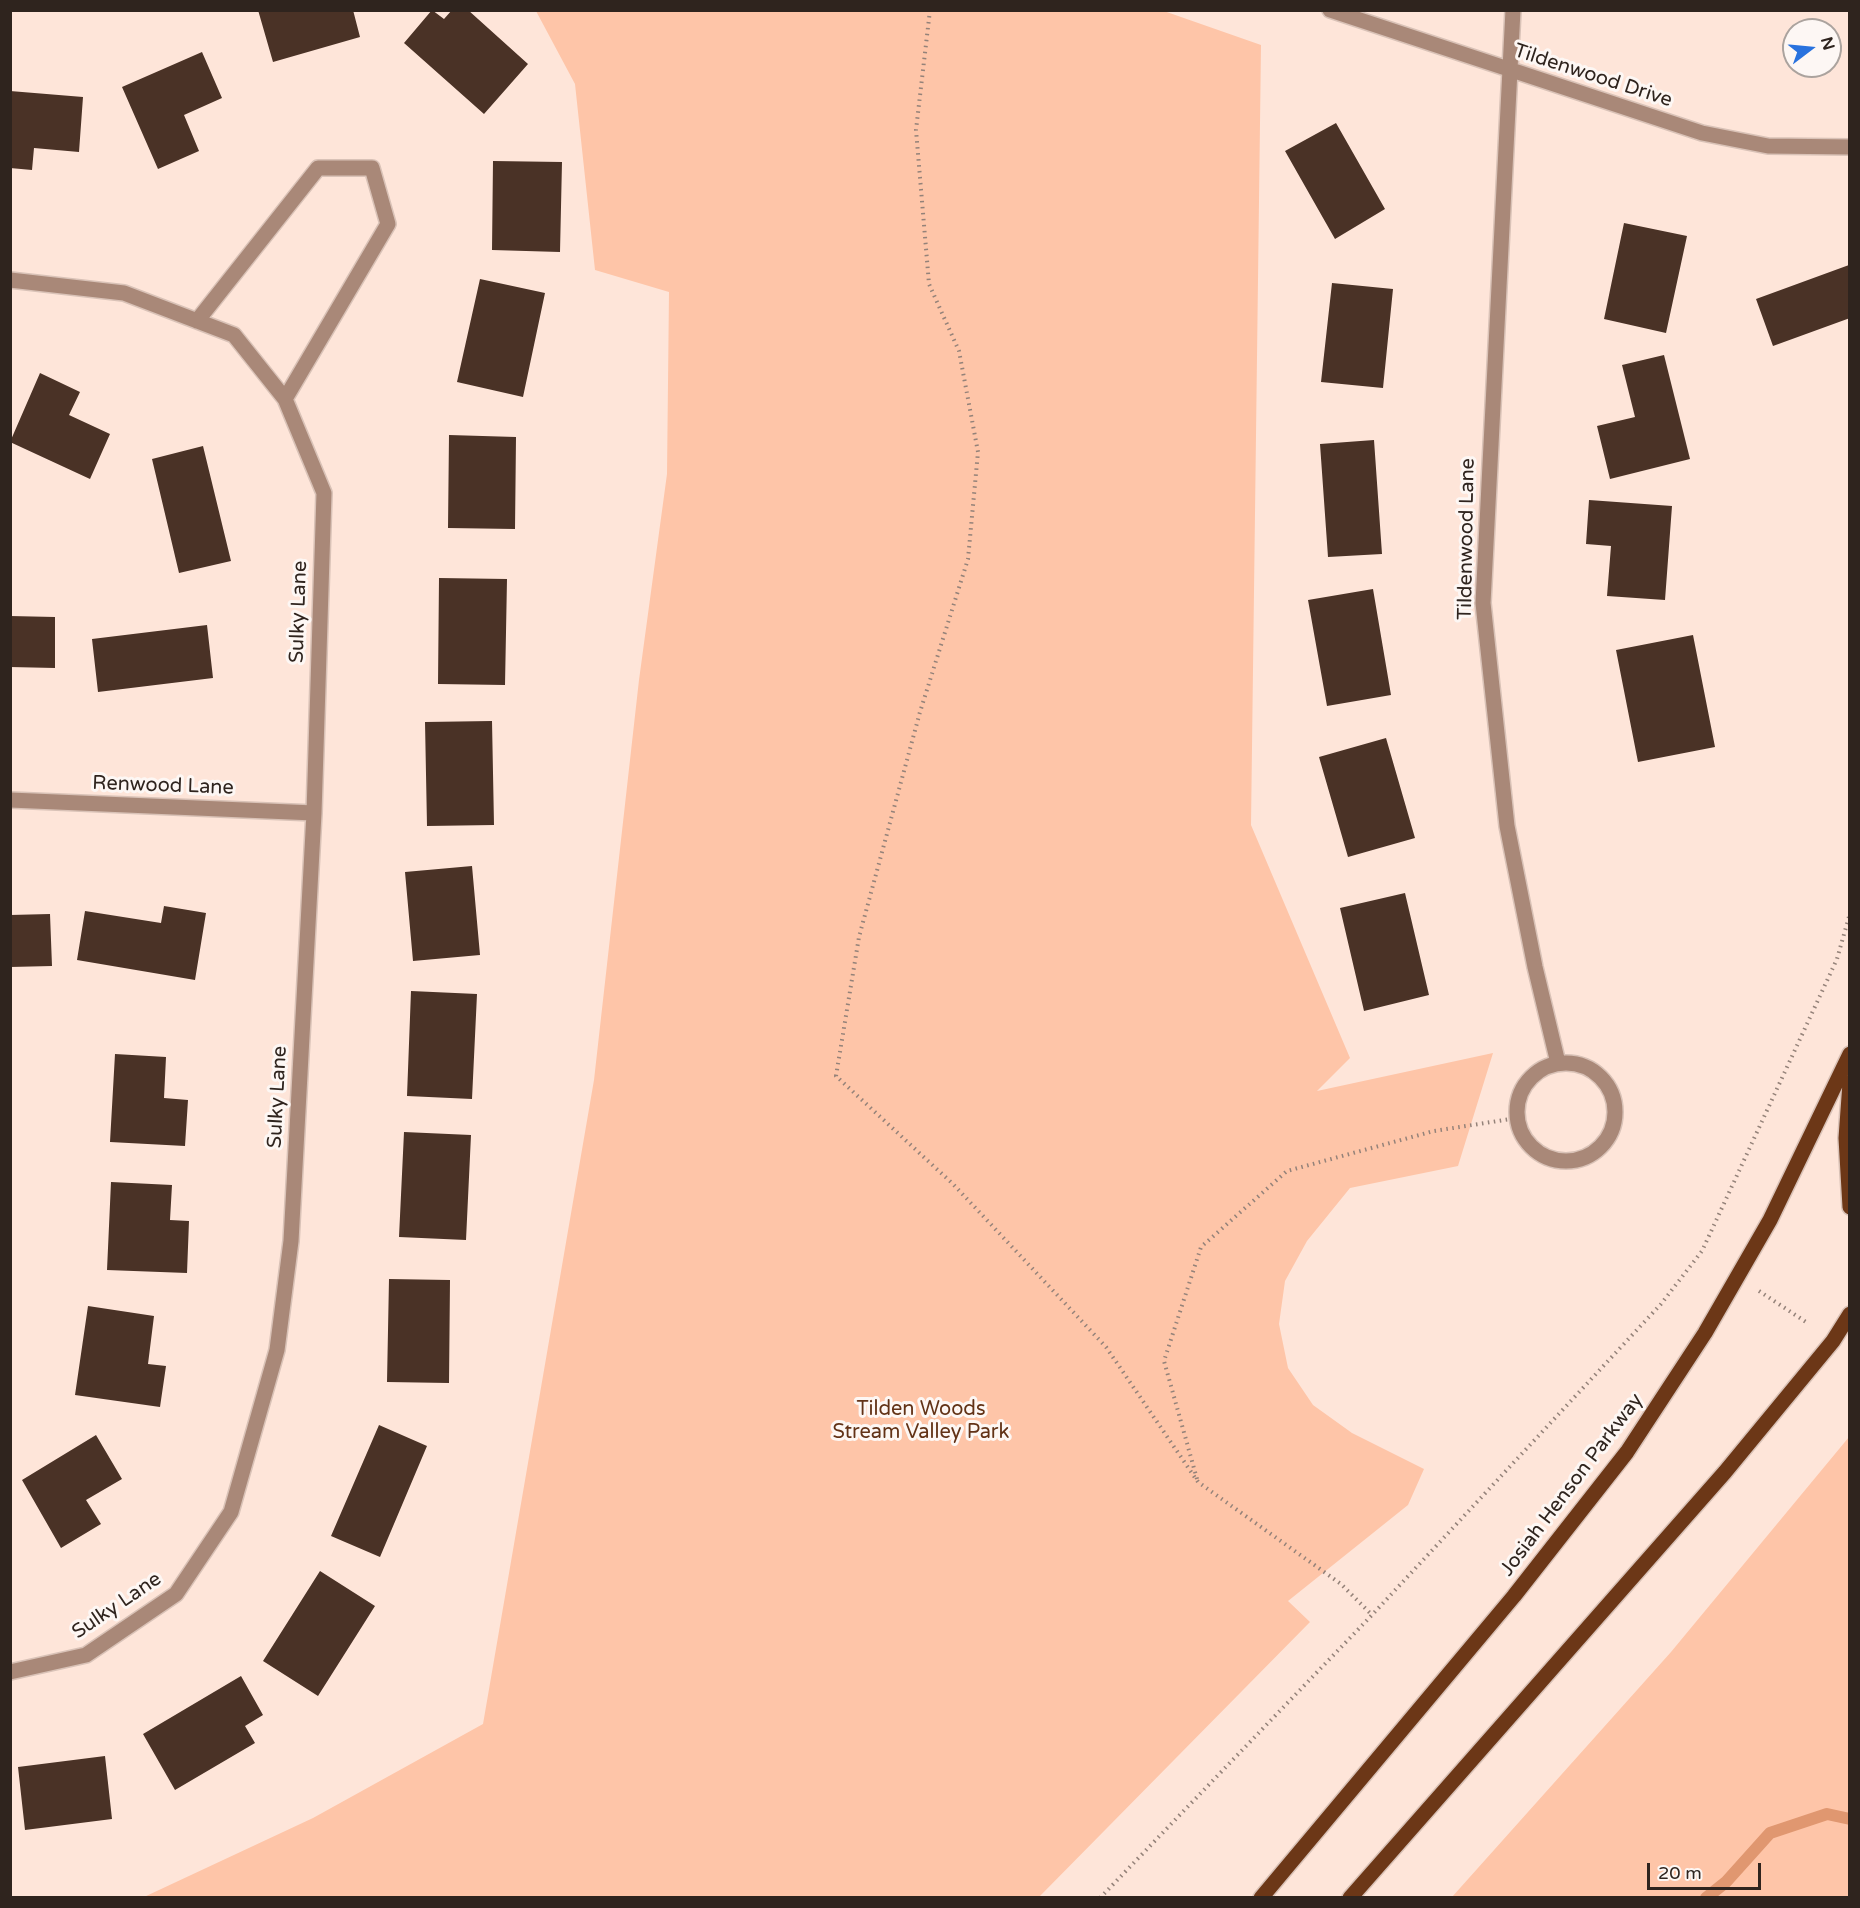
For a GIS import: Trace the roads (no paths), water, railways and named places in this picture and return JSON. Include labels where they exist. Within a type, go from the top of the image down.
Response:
[{"type":"main road","name":"Josiah Henson Parkway","points":[[1261,1898],[1514,1596],[1627,1452],[1705,1334],[1770,1220],[1850,1054]]},
{"type":"main road","points":[[1850,1083],[1846,1138],[1850,1207]]},
{"type":"main road","points":[[1350,1898],[1725,1472],[1833,1341],[1850,1314]]},
{"type":"street","name":"Tildenwood Drive","points":[[1330,10],[1702,133],[1768,146],[1850,147]]},
{"type":"street","name":"Tildenwood Lane","points":[[1512,10],[1483,603],[1507,826],[1535,967],[1558,1063]]},
{"type":"street","points":[[197,321],[318,168],[372,168],[388,224],[285,399]]},
{"type":"street","name":"Sulky Lane","points":[[10,280],[124,293],[234,335],[285,399],[324,493],[314,813],[291,1241],[277,1350],[231,1512],[176,1594],[86,1655],[10,1672]]},
{"type":"street","name":"Renwood Lane","points":[[10,800],[314,813]]},
{"type":"street","points":[[1558,1063],[1575,1063],[1592,1070],[1605,1081],[1613,1096],[1615,1113],[1612,1130],[1603,1145],[1589,1156],[1573,1161],[1556,1161],[1540,1155],[1527,1143],[1518,1128],[1519,1094],[1528,1079],[1542,1068],[1558,1063]]},
{"type":"waterway","points":[[1706,1898],[1726,1882],[1770,1833],[1827,1814],[1850,1819]]},
{"type":"park label","name":"Tilden Woods Stream Valley Park","points":[[921,1422]]}]
